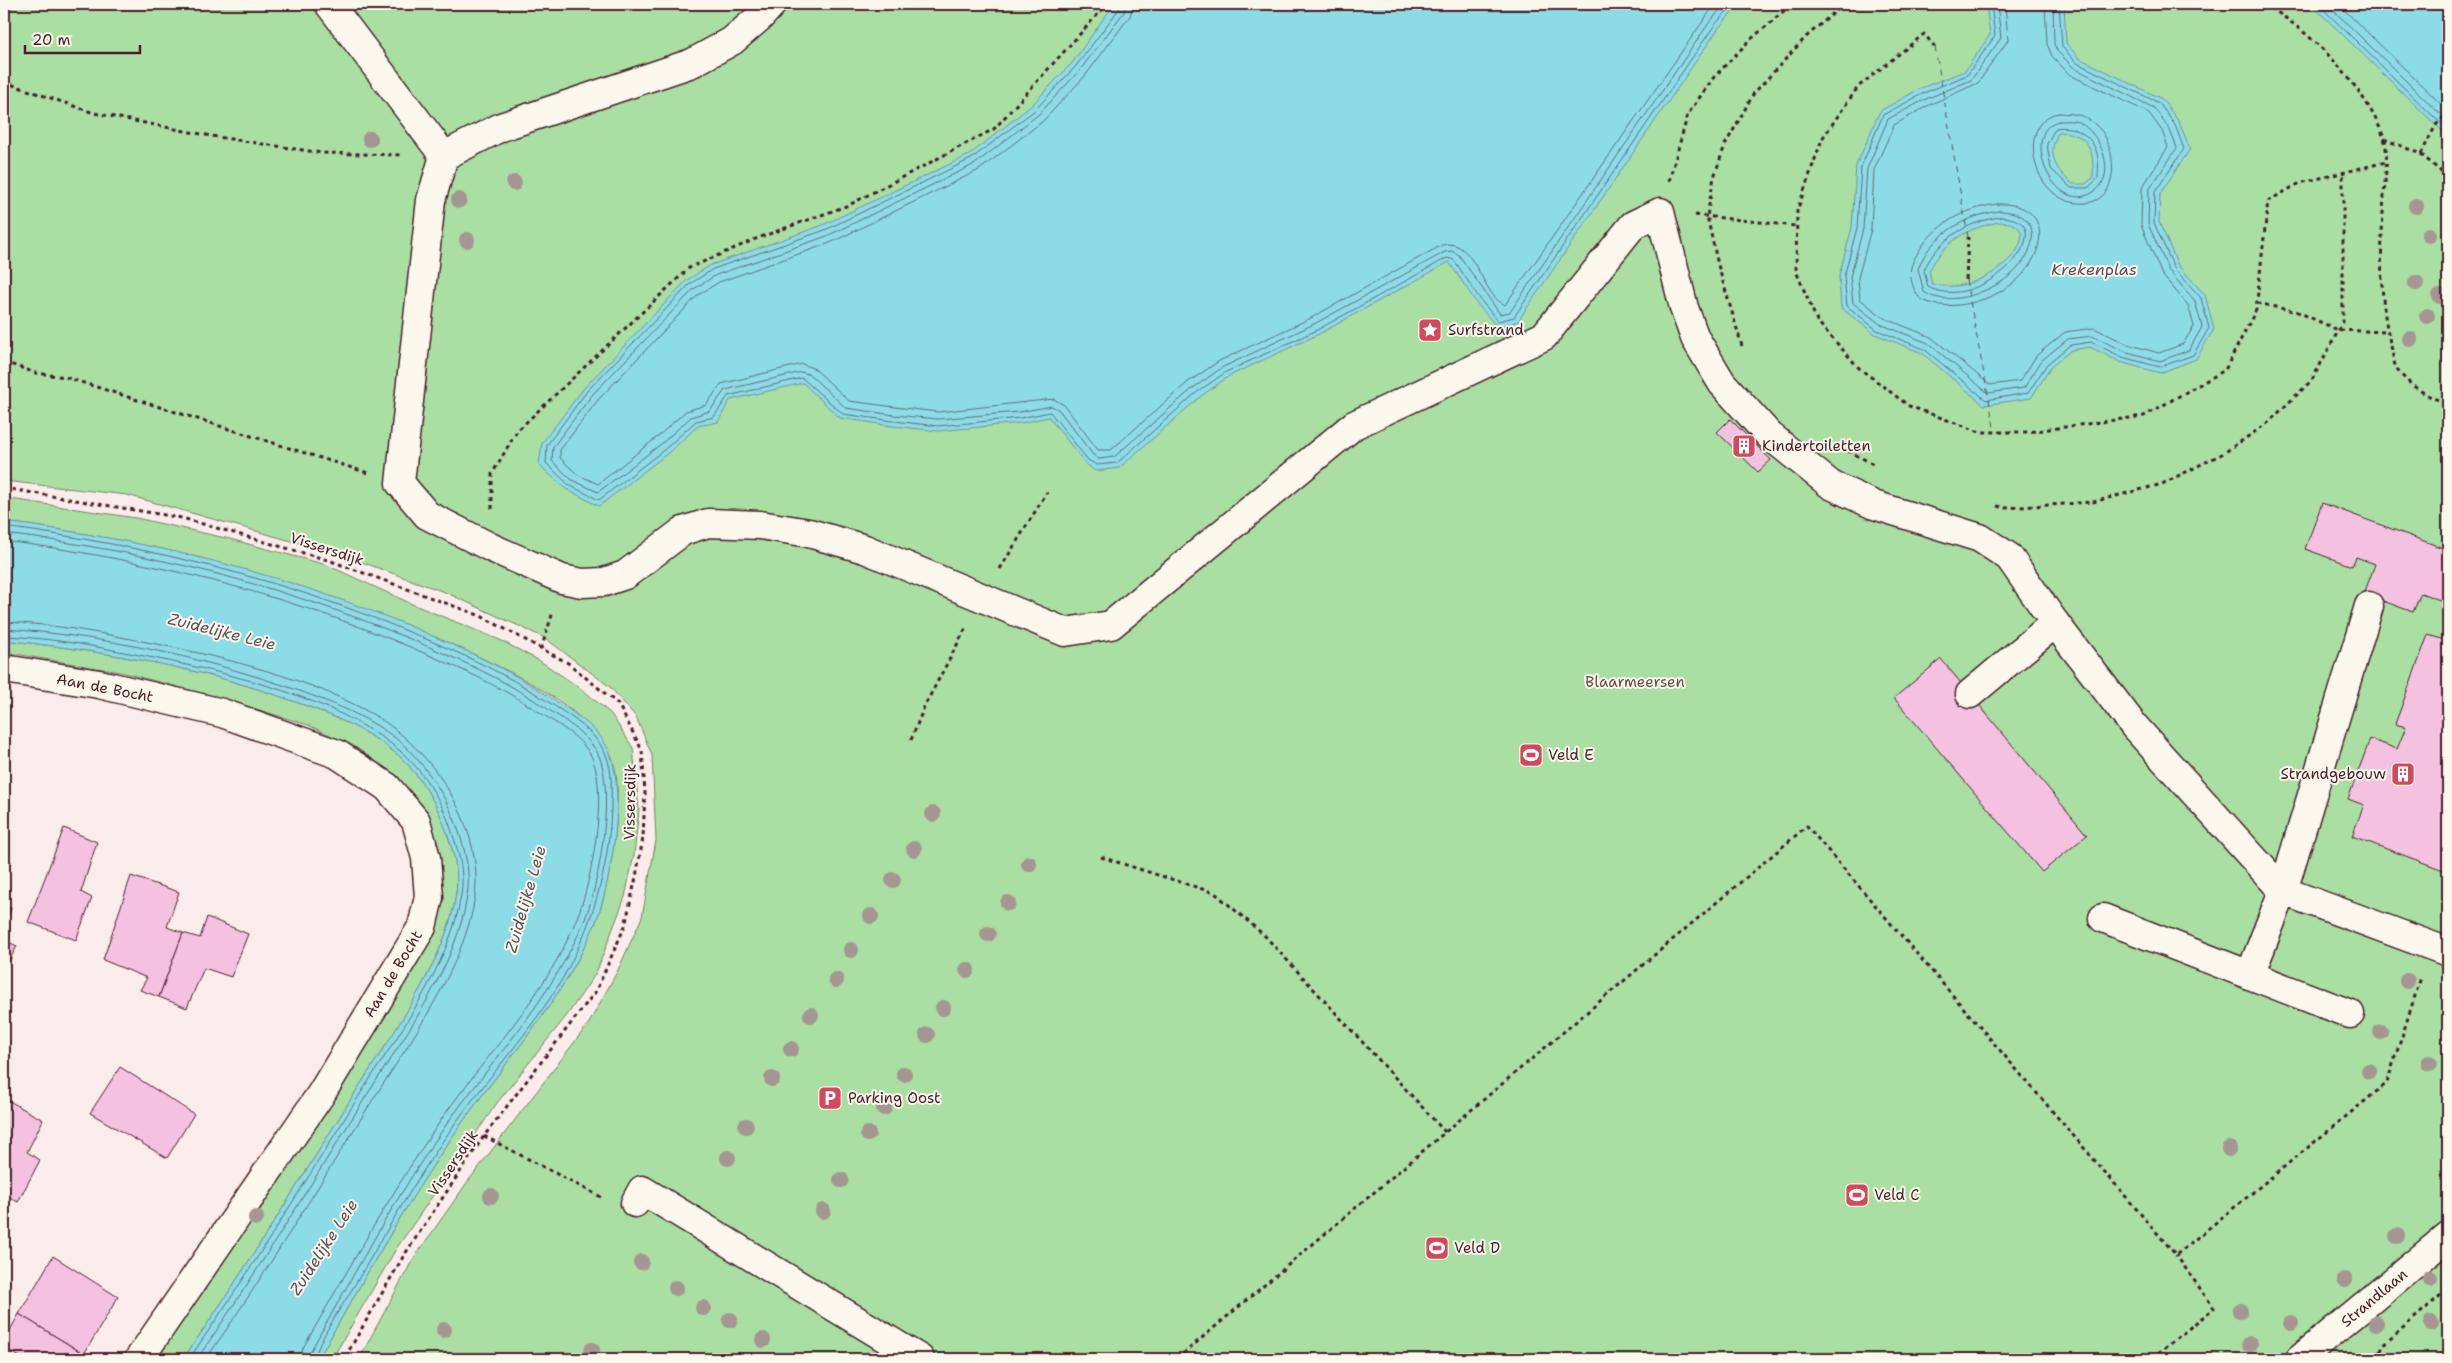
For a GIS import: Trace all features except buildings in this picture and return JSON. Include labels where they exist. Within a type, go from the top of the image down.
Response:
[{"type":"street","points":[[329,4],[444,156]]},
{"type":"street","points":[[772,4],[732,41],[692,63],[501,127],[444,156],[431,200],[400,483],[427,515],[492,548],[562,579],[582,583],[604,582],[625,575],[683,531],[708,523],[760,525],[810,533],[865,549],[1065,632],[1111,625],[1354,426],[1544,336],[1633,225],[1673,213],[1684,308],[1695,338],[1722,383],[1769,435],[1831,486],[1874,505],[1980,538],[2009,557],[2055,623],[2134,726],[2283,891],[2440,949]]},
{"type":"street","points":[[2250,975],[2283,891],[2369,606]]},
{"type":"street","points":[[1970,694],[2055,623]]},
{"type":"street","name":"Aan de Bocht","points":[[4,670],[99,684],[222,713],[337,754],[387,787],[416,821],[426,858],[429,897],[422,927],[321,1094],[138,1359]]},
{"type":"street","points":[[2103,918],[2350,1014]]},
{"type":"street","points":[[635,1203],[642,1190],[920,1359]]},
{"type":"street","name":"Strandlaan","points":[[2309,1357],[2448,1236]]},
{"type":"path","points":[[492,548],[492,474],[516,431],[672,282],[689,268],[758,238],[849,204],[994,129],[1107,4]]},
{"type":"path","points":[[1792,4],[1750,40],[1714,77],[1688,114],[1673,213],[1796,226]]},
{"type":"path","points":[[1744,354],[1718,265],[1707,216],[1714,177],[1725,145],[1754,93],[1806,37],[1844,4]]},
{"type":"path","points":[[2264,4],[2281,14],[2326,53],[2357,89],[2384,139],[2386,162],[2380,262],[2387,332],[2397,370],[2424,395],[2448,404]]},
{"type":"path","points":[[1935,47],[1924,34],[1858,88],[1822,139],[1797,211],[1796,271],[1817,320],[1859,368],[1909,406],[1980,432],[2028,432],[2144,416],[2225,370],[2256,310],[2268,201],[2300,183],[2386,162]]},
{"type":"path","points":[[4,85],[10,84],[94,113],[211,136],[322,153],[444,156]]},
{"type":"path","points":[[2420,154],[2436,126],[2448,113]]},
{"type":"path","points":[[2384,139],[2420,154],[2448,178]]},
{"type":"path","points":[[1996,506],[2005,508],[2093,502],[2162,484],[2224,453],[2269,422],[2312,380],[2343,322],[2343,173]]},
{"type":"path","points":[[1966,280],[1968,237]]},
{"type":"path","points":[[2257,303],[2298,312],[2338,330],[2387,332]]},
{"type":"path","points":[[4,362],[36,373],[65,377],[400,483]]},
{"type":"path","points":[[1836,444],[1874,465]]},
{"type":"path","name":"Vissersdijk","points":[[4,488],[182,518],[331,560],[481,616],[568,662],[618,704],[642,750],[644,793],[642,838],[625,926],[596,991],[484,1136],[402,1257],[344,1359]]},
{"type":"path","points":[[1177,1359],[1807,826],[2176,1255],[2214,1308],[2151,1359]]},
{"type":"path","points":[[1101,857],[1215,893],[1266,936],[1445,1132]]},
{"type":"path","points":[[2176,1255],[2387,1083],[2440,949]]},
{"type":"path","points":[[484,1136],[610,1201],[622,1206],[635,1203]]},
{"type":"path","points":[[2377,1359],[2382,1346],[2448,1289]]},
{"type":"green space","name":"Blaarmeersen","points":[[4,4],[2448,4],[2448,1359],[359,1359],[412,1261],[466,1184],[589,1023],[618,970],[642,917],[656,840],[652,755],[636,717],[610,687],[545,638],[447,593],[345,556],[127,495],[4,481]]},
{"type":"green space","points":[[4,498],[136,518],[230,539],[327,565],[412,604],[500,640],[540,661],[583,690],[611,714],[633,748],[639,809],[634,855],[625,897],[596,973],[568,1014],[497,1103],[396,1249],[332,1359],[318,1359],[403,1212],[459,1127],[533,1029],[582,952],[595,924],[606,888],[611,863],[617,811],[615,766],[609,751],[597,734],[582,719],[548,694],[529,682],[473,654],[417,629],[302,587],[184,554],[125,541],[4,522]]},
{"type":"green space","points":[[4,640],[114,655],[187,670],[258,689],[307,706],[347,723],[373,737],[397,754],[421,780],[439,812],[454,856],[457,886],[451,919],[429,972],[415,998],[270,1229],[183,1359],[158,1359],[429,928],[411,795],[393,773],[352,745],[308,725],[217,697],[120,672],[4,652]]},
{"type":"water","points":[[1117,4],[1739,4],[1718,29],[1518,321],[1498,328],[1478,305],[1449,262],[1319,334],[1229,376],[1200,397],[1119,468],[1095,471],[1085,463],[1049,417],[1021,423],[938,431],[893,426],[840,418],[803,383],[730,400],[718,422],[698,426],[668,453],[599,506],[566,489],[539,465],[542,443],[584,388],[687,280],[711,265],[823,225],[969,155],[1031,106],[1072,63],[1106,15]]},
{"type":"water","name":"Krekenplas","points":[[1986,4],[2064,4],[2066,43],[2079,58],[2162,99],[2179,122],[2190,149],[2160,194],[2159,222],[2178,265],[2205,295],[2214,329],[2196,359],[2160,373],[2120,362],[2090,347],[2071,350],[2051,367],[2031,398],[1984,405],[1922,353],[1875,334],[1841,308],[1839,276],[1852,227],[1856,166],[1880,111],[1921,88],[1965,71],[1990,35]],"holes":[[[2059,132],[2078,136],[2088,145],[2091,152],[2093,178],[2085,184],[2073,184],[2057,167],[2054,161],[2053,147]],[[2001,222],[2016,226],[2022,235],[2019,247],[2009,260],[1994,272],[1975,281],[1954,286],[1932,284],[1929,271],[1942,251],[1967,232]]]},
{"type":"water","points":[[2311,4],[2448,4],[2448,125],[2442,131]]},
{"type":"water","name":"Zuidelijke Leie","points":[[4,522],[110,538],[214,561],[317,591],[367,609],[468,652],[502,668],[534,687],[595,730],[606,745],[613,762],[617,808],[612,860],[601,907],[582,952],[533,1029],[477,1102],[421,1184],[318,1359],[183,1359],[270,1229],[399,1025],[429,972],[451,919],[457,886],[454,856],[443,822],[421,780],[397,754],[373,737],[320,711],[258,689],[187,670],[114,655],[4,640]]},
{"type":"ferry route","points":[[1935,47],[1968,237]]},
{"type":"ferry route","points":[[1966,280],[1995,432]]},
{"type":"place","name":"Surfstrand","points":[[1430,330]]},
{"type":"place","name":"Kindertoiletten","points":[[1744,446]]},
{"type":"place","name":"Veld E","points":[[1531,755]]},
{"type":"place","name":"Strandgebouw","points":[[2403,774]]},
{"type":"place","name":"Parking Oost","points":[[830,1098]]},
{"type":"place","name":"Veld C","points":[[1857,1195]]},
{"type":"place","name":"Veld D","points":[[1437,1248]]}]
